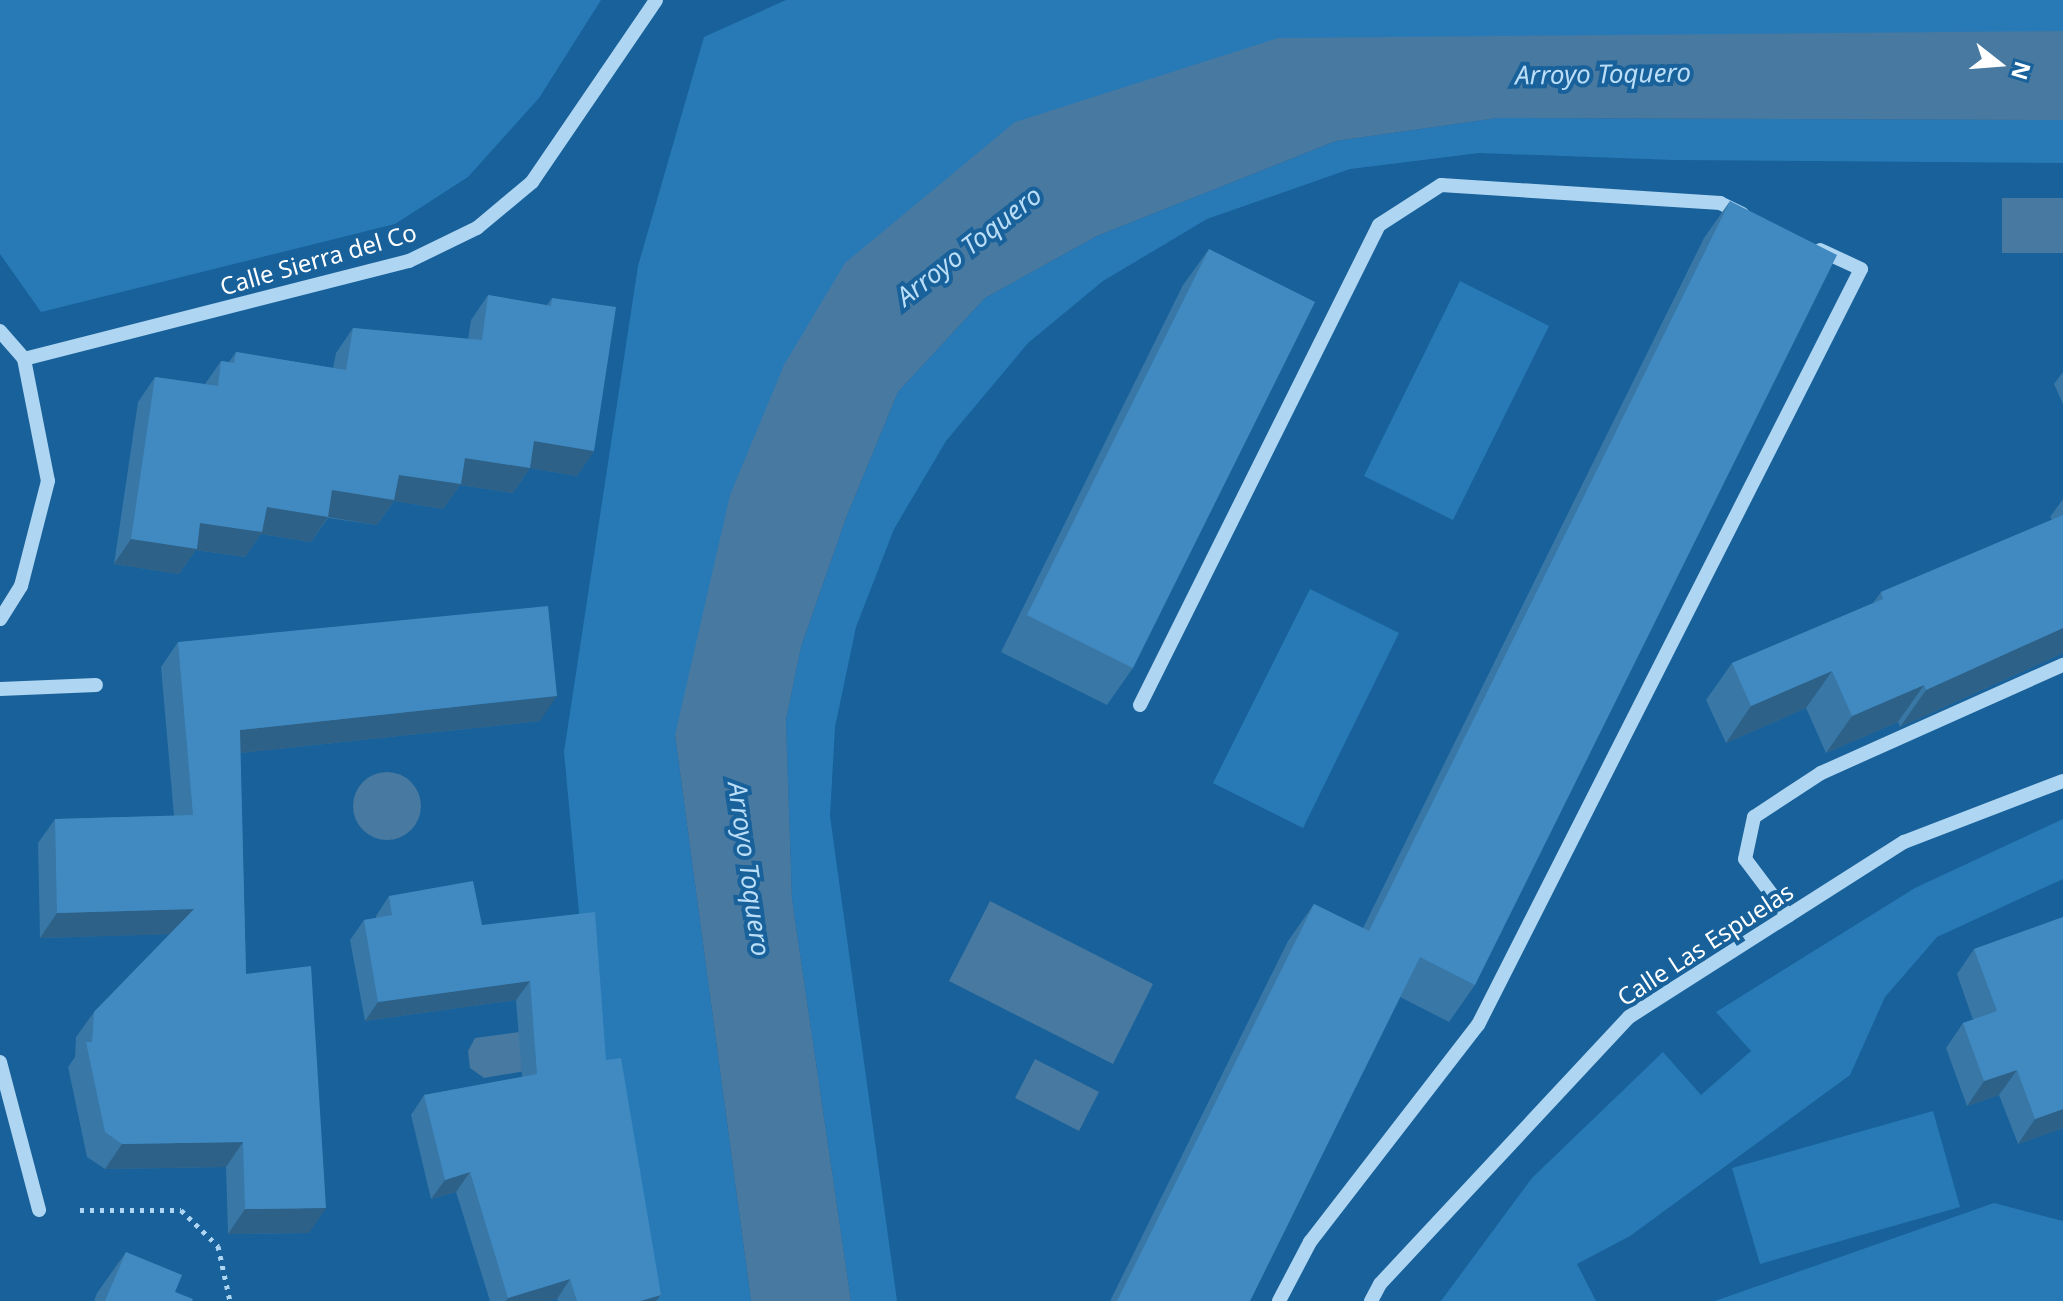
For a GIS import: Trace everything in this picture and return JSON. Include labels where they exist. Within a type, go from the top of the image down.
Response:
[{"type":"street","name":"Calle Sierra del Co","points":[[24,359],[409,261],[477,228],[532,182],[656,0]]},
{"type":"street","points":[[1140,705],[1379,225],[1441,185],[1720,203],[1762,223]]},
{"type":"street","points":[[1279,1301],[1310,1242],[1478,1025],[1861,269],[1804,243]]},
{"type":"street","points":[[0,331],[24,359],[48,481],[21,586],[0,619]]},
{"type":"street","points":[[1788,916],[1745,859],[1754,817],[1821,773],[2063,665]]},
{"type":"street","points":[[0,689],[96,685]]},
{"type":"street","name":"Calle Las Espuelas","points":[[1371,1301],[1380,1284],[1629,1017],[1904,842],[2063,781]]},
{"type":"street","points":[[0,1062],[39,1210]]},
{"type":"path","points":[[39,1210],[181,1210],[218,1246],[230,1301]]},
{"type":"shaded area","points":[[0,0],[601,0],[539,98],[468,177],[395,224],[41,312],[0,254]]},
{"type":"shaded area","points":[[786,0],[2063,0],[2063,31],[1940,34],[1015,122],[675,735],[751,1301],[644,1301],[586,988],[564,752],[638,266],[704,37]]},
{"type":"shaded area","points":[[1498,118],[2063,120],[2063,163],[1674,160],[1479,153],[1350,169],[1207,219],[1103,281],[1028,343],[946,441],[894,529],[856,627],[835,727],[830,816],[897,1301],[851,1301],[792,899],[786,720],[801,647],[846,518],[898,392],[985,298],[1097,236],[1336,141]]},
{"type":"shaded area","points":[[1460,281],[1549,326],[1453,520],[1364,476]]},
{"type":"shaded area","points":[[1310,589],[1399,633],[1303,828],[1213,783]]},
{"type":"shaded area","points":[[2063,819],[2063,879],[1937,937],[1885,997],[1850,1075],[1630,1236],[1577,1264],[1596,1301],[1441,1301],[1532,1178],[1663,1052],[1701,1095],[1751,1051],[1716,1012],[1915,888]]},
{"type":"shaded area","points":[[1933,1111],[1960,1207],[1760,1264],[1732,1168]]},
{"type":"shaded area","points":[[1994,1203],[2063,1221],[2063,1301],[1715,1301]]},
{"type":"water","name":"Arroyo Toquero","points":[[2063,31],[2063,120],[1498,118],[1336,141],[1097,236],[985,298],[898,392],[846,518],[801,647],[786,720],[792,899],[851,1301],[751,1301],[675,735],[730,495],[784,365],[845,263],[1015,122],[1278,38]]},
{"type":"water","points":[[2002,198],[2063,198],[2063,253],[2002,253]]},
{"type":"water","points":[[380,772],[394,772],[406,777],[416,787],[421,806],[416,825],[406,835],[394,840],[380,840],[368,835],[358,825],[353,813],[353,799],[358,787],[368,777]]},
{"type":"water","points":[[990,901],[1153,984],[1113,1064],[949,981]]},
{"type":"water","points":[[549,1028],[554,1066],[484,1078],[470,1068],[468,1051],[475,1038]]},
{"type":"water","points":[[1035,1059],[1099,1092],[1079,1131],[1015,1098]]},
{"type":"building","points":[[1730,201],[1837,255],[1475,985],[1420,957],[1250,1301],[1117,1301],[1314,904],[1369,931]]},
{"type":"building","points":[[1209,249],[1315,302],[1133,668],[1027,615]]},
{"type":"building","points":[[488,295],[551,306],[552,298],[616,307],[594,451],[534,441],[530,468],[465,458],[461,484],[399,475],[394,500],[332,490],[328,517],[267,507],[262,532],[200,523],[197,549],[131,539],[155,377],[218,386],[221,361],[234,363],[236,352],[346,370],[353,328],[482,340]]},
{"type":"building","points":[[2063,515],[2063,628],[1926,690],[1924,685],[1852,716],[1832,671],[1751,706],[1732,663],[1883,599],[1881,592]]},
{"type":"building","points":[[548,606],[557,696],[240,730],[246,974],[311,966],[326,1208],[245,1209],[243,1142],[122,1144],[105,1132],[86,1042],[92,1042],[94,1012],[194,909],[57,913],[55,819],[193,815],[178,642]]},
{"type":"building","points":[[473,881],[482,925],[595,912],[606,1060],[621,1058],[661,1295],[640,1301],[577,1301],[570,1279],[508,1298],[470,1172],[445,1180],[424,1095],[537,1074],[530,981],[378,1002],[364,920],[392,915],[389,896]]},
{"type":"building","points":[[2063,917],[2063,1109],[2035,1119],[2017,1070],[1984,1081],[1963,1023],[1997,1011],[1974,949]]},
{"type":"building","points":[[126,1252],[182,1275],[175,1292],[192,1301],[105,1301]]}]
